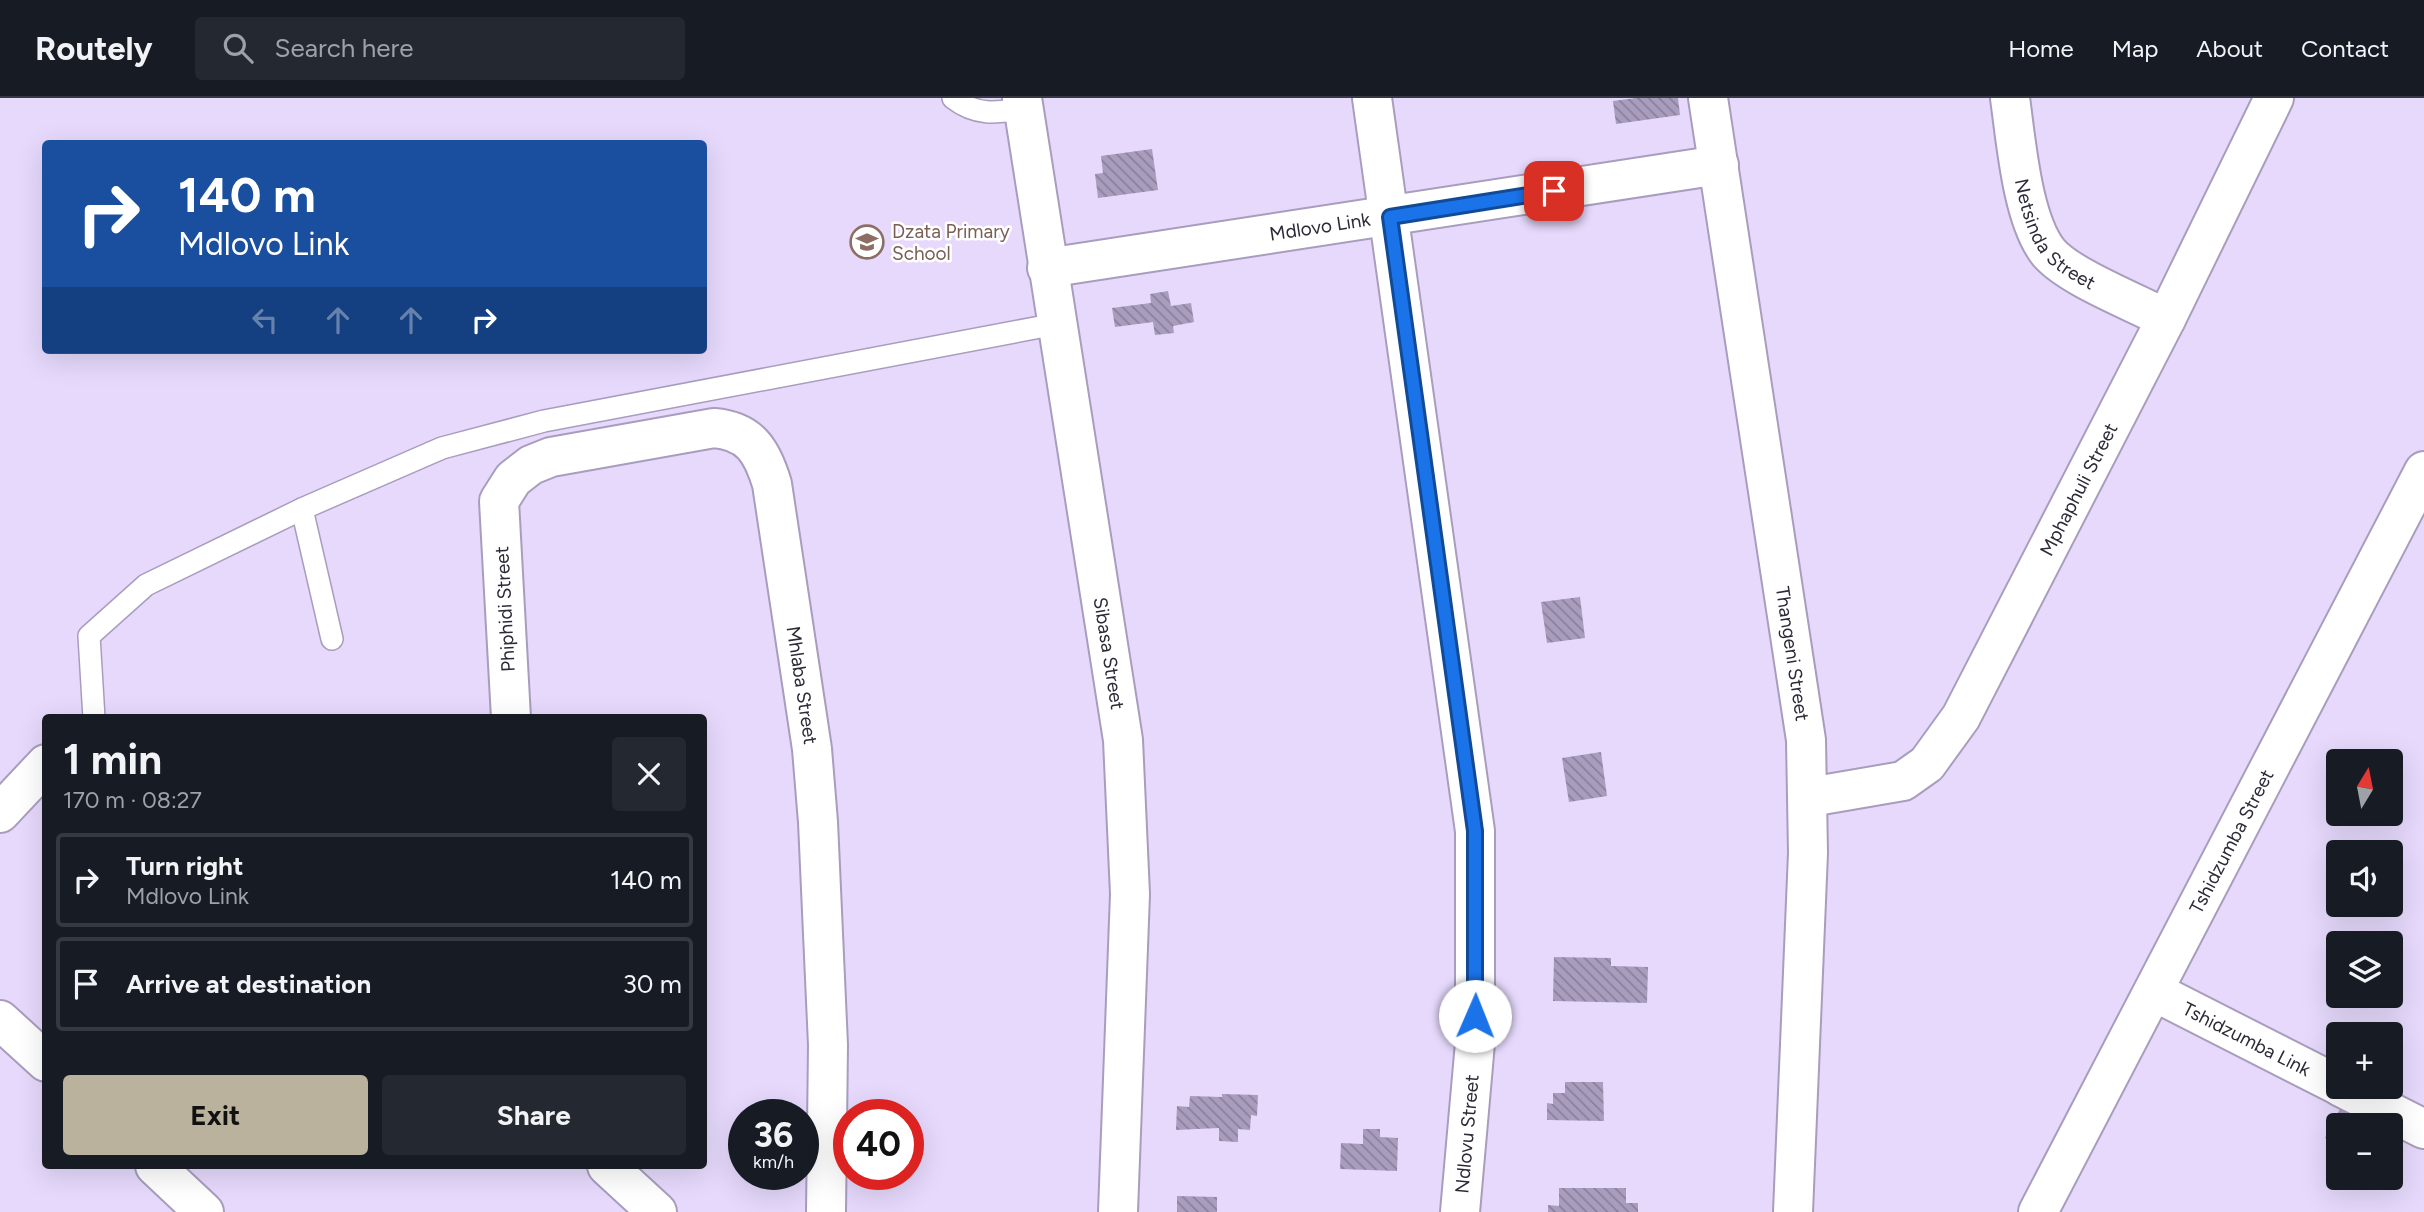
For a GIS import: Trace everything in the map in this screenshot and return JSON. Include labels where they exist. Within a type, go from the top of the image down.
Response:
[{"type":"street","name":"Ndlovu Street","points":[[1372,98],[1475,831],[1475,1043],[1460,1212]]},
{"type":"street","name":"Thangeni Street","points":[[1708,98],[1806,740],[1810,797],[1794,1212]]},
{"type":"street","name":"Netsinda Street","points":[[2010,98],[2035,229],[2049,252],[2065,266],[2166,318]]},
{"type":"street","name":"Mphaphuli Street","points":[[1810,797],[1903,781],[1927,764],[1961,717],[2166,318],[2274,98]]},
{"type":"street","name":"Sibasa Street","points":[[1023,104],[1123,740],[1130,894],[1118,1212]]},
{"type":"street","name":"Mdlovo Link","points":[[1047,268],[1718,165]]},
{"type":"street","name":"Mhlaba Street","points":[[499,501],[513,479],[531,465],[551,457],[714,428],[746,436],[758,448],[766,466],[797,642],[818,822],[828,1045],[826,1212]]},
{"type":"street","name":"Tshidzumba Street","points":[[2038,1212],[2155,992],[2424,471]]},
{"type":"street","name":"Phiphidi Street","points":[[499,501],[511,714]]},
{"type":"street","points":[[0,813],[42,768]]},
{"type":"street","name":"Tshidzumba Link","points":[[2155,992],[2326,1079]]},
{"type":"street","points":[[0,1020],[42,1058]]},
{"type":"street","name":"Tshidzumba Link","points":[[2365,1099],[2424,1129]]},
{"type":"street","points":[[158,1169],[204,1212]]},
{"type":"street","points":[[610,1169],[657,1212]]},
{"type":"lane","points":[[953,98],[967,108],[987,114],[1023,104]]},
{"type":"lane","points":[[94,714],[89,636],[146,585],[303,509],[442,448],[544,421],[1056,324]]},
{"type":"lane","points":[[303,509],[331,639]]},
{"type":"building","points":[[1678,98],[1680,115],[1616,124],[1613,101]]},
{"type":"building","points":[[1152,149],[1158,190],[1098,198],[1095,174],[1103,173],[1101,156]]},
{"type":"building","points":[[1168,291],[1171,306],[1191,303],[1194,322],[1173,326],[1174,333],[1155,335],[1153,322],[1115,327],[1112,308],[1151,303],[1150,294]]},
{"type":"building","points":[[1580,597],[1585,638],[1547,643],[1541,602]]},
{"type":"building","points":[[1601,752],[1607,796],[1569,802],[1562,758]]},
{"type":"building","points":[[1554,957],[1611,958],[1611,966],[1648,967],[1647,1003],[1553,1001]]},
{"type":"building","points":[[1565,1082],[1603,1082],[1604,1121],[1547,1120],[1547,1103],[1553,1104],[1553,1093],[1565,1093]]},
{"type":"building","points":[[1222,1094],[1258,1095],[1257,1116],[1251,1115],[1250,1130],[1238,1129],[1238,1142],[1219,1141],[1219,1128],[1176,1130],[1177,1106],[1189,1107],[1190,1096],[1222,1097]]},
{"type":"building","points":[[1363,1129],[1380,1129],[1380,1137],[1398,1138],[1397,1171],[1340,1169],[1341,1143],[1363,1144]]},
{"type":"building","points":[[1559,1188],[1626,1188],[1626,1203],[1638,1203],[1638,1212],[1548,1212],[1548,1205],[1559,1206]]},
{"type":"building","points":[[1177,1196],[1217,1197],[1217,1212],[1177,1212]]},
{"type":"place","name":"Dzata Primary School","points":[[867,242]]},
{"type":"route","points":[[1475,1016],[1475,831],[1390,217],[1554,191]]}]
